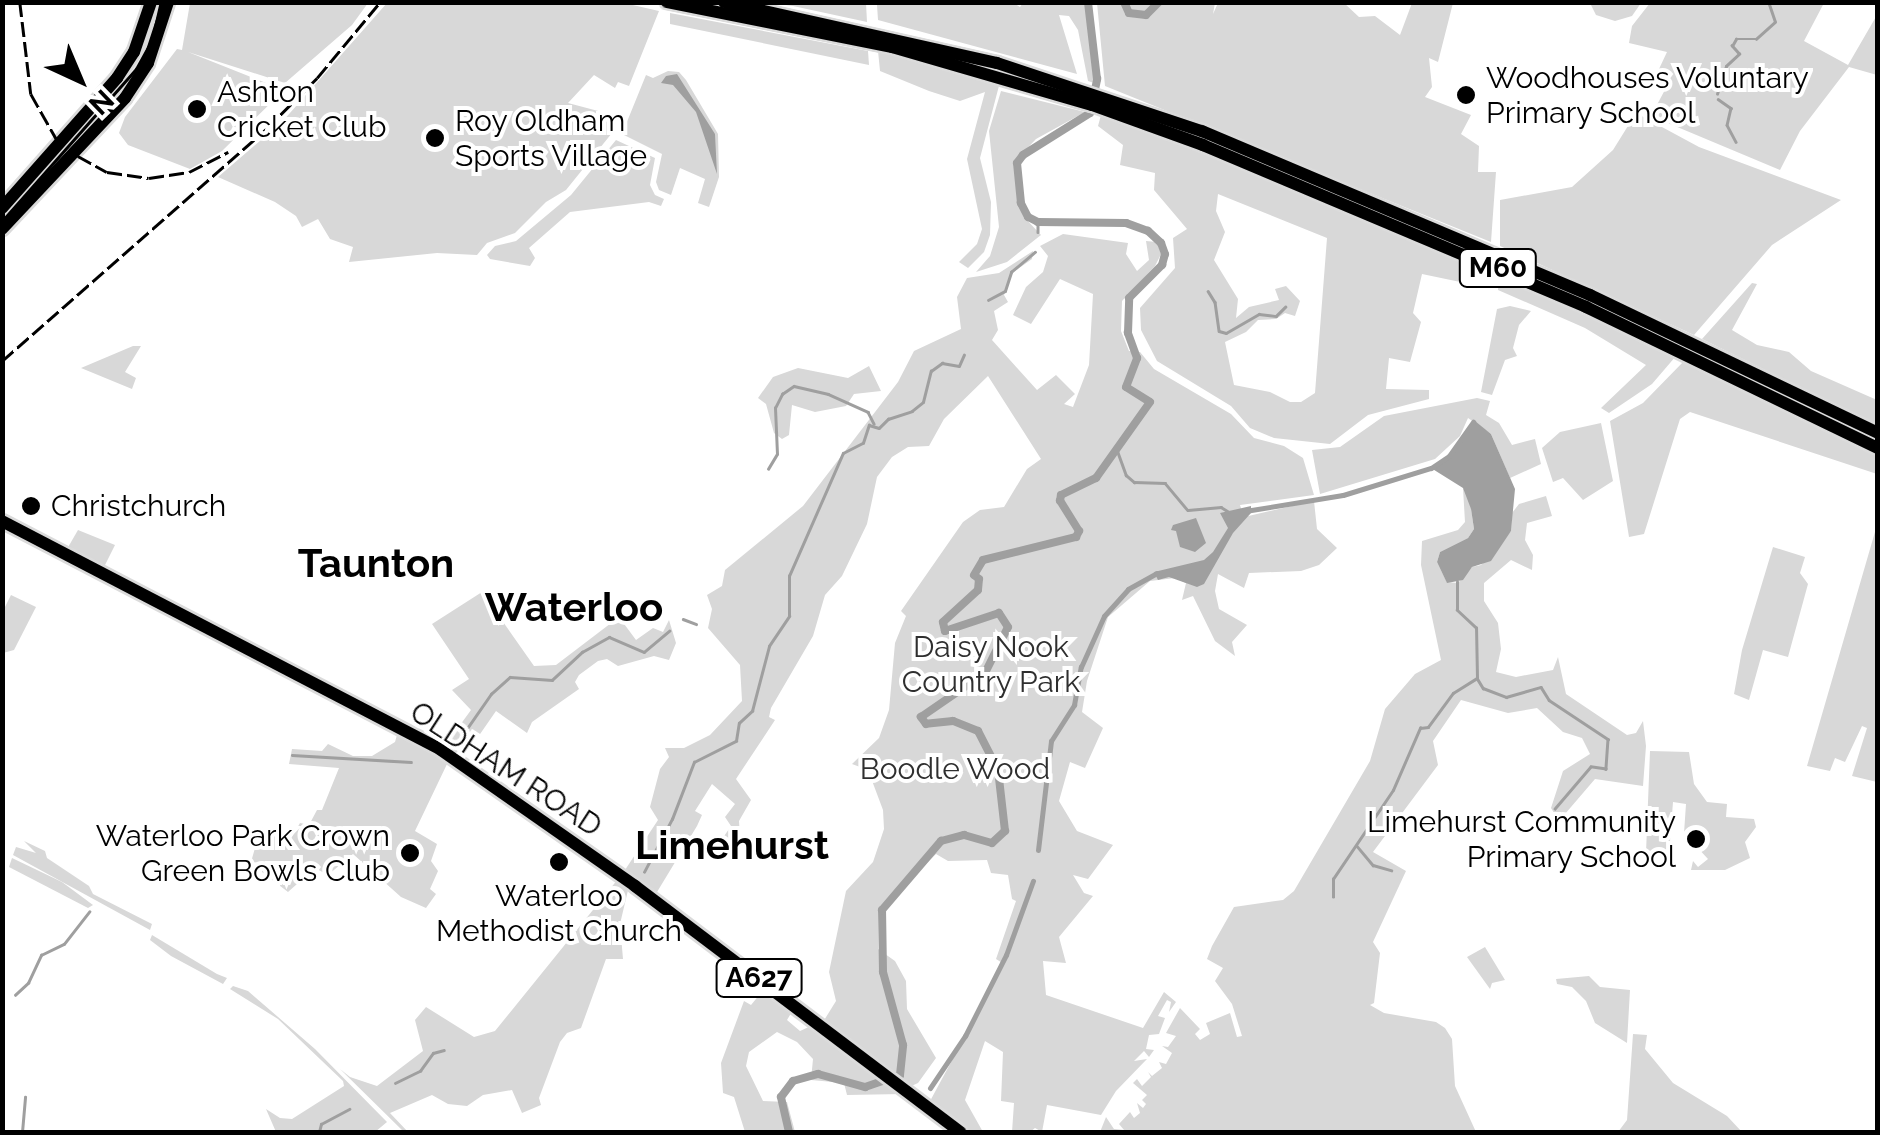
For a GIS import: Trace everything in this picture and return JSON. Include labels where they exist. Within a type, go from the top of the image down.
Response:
[{"type":"highway","points":[[2,208],[123,70],[151,2]]},
{"type":"highway","points":[[2,229],[136,83],[156,44],[168,2]]},
{"type":"highway","name":"M60","points":[[667,2],[892,47],[1080,94]]},
{"type":"highway","name":"M60","points":[[724,2],[893,37],[1080,94],[1313,176],[1502,256],[1878,433]]},
{"type":"highway","name":"M60","points":[[1110,105],[1533,284],[1694,356],[1878,448]]},
{"type":"highway","name":"OLDHAM ROAD","points":[[2,521],[441,750],[604,863],[960,1132]]},
{"type":"green space","points":[[190,2],[368,3],[352,25],[285,83],[188,52],[284,90],[222,151],[190,169],[128,145],[119,133],[125,117],[177,49],[182,50]]},
{"type":"green space","points":[[1012,2],[1020,7],[1023,3],[1085,3],[1094,83],[1088,81],[1078,30],[1069,16],[1059,15],[1077,74],[878,20],[877,5]]},
{"type":"green space","points":[[1590,2],[1641,3],[1632,16],[1615,21],[1596,15]]},
{"type":"green space","name":"Roy Oldham Sports Village","points":[[387,3],[624,3],[659,11],[629,86],[618,82],[615,88],[594,75],[568,103],[617,116],[612,133],[566,190],[546,202],[515,233],[487,243],[477,255],[437,253],[349,262],[353,247],[330,239],[318,219],[302,227],[296,216],[275,202],[218,177],[282,122]]},
{"type":"green space","points":[[771,3],[866,3],[867,22],[793,6]]},
{"type":"green space","points":[[1097,3],[1215,3],[1213,14],[1218,3],[1344,3],[1359,17],[1375,16],[1400,35],[1412,3],[1453,3],[1438,62],[1429,58],[1432,87],[1425,97],[1471,115],[1461,134],[1479,146],[1478,172],[1496,172],[1491,242],[1105,86]]},
{"type":"green space","points":[[1650,3],[1824,3],[1804,41],[1848,65],[1877,15],[1877,75],[1849,67],[1800,131],[1780,170],[1651,116],[1667,86],[1666,73],[1659,69],[1667,52],[1629,43],[1632,26]]},
{"type":"green space","points":[[670,13],[868,51],[869,65],[670,24]]},
{"type":"green space","points":[[878,51],[1000,82],[980,158],[991,202],[990,235],[984,252],[968,268],[959,262],[977,244],[982,229],[967,159],[985,92],[960,101],[929,91],[880,71]]},
{"type":"green space","points":[[668,71],[679,72],[686,80],[718,134],[719,177],[709,207],[698,203],[705,179],[680,168],[671,195],[659,190],[656,182],[662,154],[622,134],[646,75],[653,78]]},
{"type":"green space","points":[[1001,91],[1085,112],[1036,139],[1014,162],[1018,203],[1025,218],[1041,235],[1007,262],[976,272],[990,256],[999,227],[989,131]]},
{"type":"green space","points":[[1636,113],[1699,147],[1841,200],[1772,245],[1694,335],[1500,246],[1500,200],[1572,187],[1613,150]]},
{"type":"green space","points":[[1101,115],[1217,157],[1490,271],[1489,288],[1422,274],[1413,313],[1421,322],[1410,362],[1389,358],[1386,389],[1429,390],[1429,399],[1368,415],[1330,444],[1274,438],[1250,428],[1231,406],[1157,361],[1141,330],[1140,308],[1175,268],[1173,238],[1187,229],[1154,190],[1155,173],[1120,165],[1123,145],[1098,126]],"holes":[[[1218,194],[1327,238],[1315,393],[1301,402],[1290,402],[1270,392],[1234,385],[1225,342],[1246,332],[1258,320],[1276,319],[1285,313],[1295,316],[1300,301],[1286,286],[1275,289],[1279,300],[1249,307],[1236,318],[1238,299],[1214,260],[1225,232],[1216,211]]]},
{"type":"green space","points":[[616,140],[655,158],[650,185],[655,195],[664,199],[661,206],[649,202],[570,212],[529,248],[535,258],[530,266],[490,259],[487,255],[495,246],[516,241],[571,195]]},
{"type":"green space","points":[[1063,234],[1128,243],[1126,254],[1137,271],[1149,260],[1146,241],[1157,242],[1161,254],[1155,266],[1122,301],[1121,331],[1129,351],[1140,352],[1154,369],[1231,414],[1254,438],[1284,446],[1303,458],[1314,495],[1240,505],[1244,517],[1314,501],[1317,529],[1337,548],[1319,565],[1301,571],[1249,573],[1244,588],[1218,574],[1215,591],[1219,609],[1247,625],[1232,642],[1235,656],[1215,641],[1193,596],[1182,600],[1186,583],[1175,578],[1150,581],[1108,617],[1087,681],[1082,712],[1103,728],[1085,768],[1070,762],[1059,801],[1077,831],[1113,845],[1088,879],[1073,875],[1084,893],[1093,896],[1059,937],[1066,963],[1043,961],[1046,995],[1143,1028],[1164,992],[1176,1002],[1169,1012],[1171,1002],[1167,1000],[1158,1016],[1165,1018],[1159,1034],[1149,1035],[1146,1049],[1154,1050],[1149,1057],[1144,1051],[1134,1061],[1147,1059],[1116,1091],[1101,1115],[1047,1105],[1042,1132],[1035,1128],[1030,1132],[1012,1132],[1014,1103],[1001,1101],[1003,1052],[985,1041],[965,1100],[983,1132],[966,1132],[929,1103],[1004,964],[996,959],[1016,901],[1012,899],[1008,875],[991,873],[987,860],[948,861],[936,854],[878,911],[878,949],[895,961],[906,981],[907,1009],[936,1058],[918,1083],[907,1088],[823,1022],[836,1001],[829,972],[846,891],[873,862],[884,829],[883,810],[868,770],[852,764],[879,738],[889,710],[895,643],[906,616],[901,611],[963,522],[980,510],[1004,507],[1027,469],[1041,459],[988,376],[944,419],[929,446],[908,447],[892,457],[877,477],[867,524],[842,576],[825,595],[813,636],[771,708],[769,717],[775,720],[736,779],[751,800],[739,821],[741,852],[730,856],[716,848],[731,826],[725,817],[735,804],[712,784],[695,811],[702,815],[697,826],[654,897],[623,873],[658,820],[650,807],[660,769],[669,757],[665,748],[684,748],[710,735],[742,701],[740,665],[708,628],[712,609],[707,595],[722,586],[725,570],[803,506],[898,382],[914,351],[961,329],[957,297],[967,278],[999,273],[1033,251],[1032,259],[1012,273],[1004,295],[1008,302],[994,311],[998,330],[992,340],[1037,390],[1056,375],[1075,394],[1064,404],[1073,407],[1089,365],[1093,294],[1060,279],[1031,324],[1013,315],[1026,287],[1043,272],[1048,256],[1040,246]]},
{"type":"green space","points":[[1499,275],[1676,356],[1652,384],[1609,413],[1601,408],[1646,365],[1585,328],[1498,290]]},
{"type":"green space","points":[[1752,283],[1757,284],[1732,330],[1757,345],[1789,352],[1811,371],[1877,400],[1877,425],[1702,339]]},
{"type":"green space","points":[[1510,306],[1531,311],[1519,325],[1513,348],[1517,356],[1505,360],[1492,395],[1481,392],[1497,309]]},
{"type":"green space","points":[[141,346],[125,372],[136,378],[132,389],[81,368]]},
{"type":"green space","points":[[1685,360],[1877,454],[1877,474],[1690,412],[1680,419],[1644,534],[1629,537],[1610,421],[1643,403]]},
{"type":"green space","points":[[869,366],[881,391],[854,394],[846,406],[815,412],[792,405],[789,435],[782,439],[774,433],[766,404],[758,398],[773,377],[798,368],[848,378]]},
{"type":"green space","points":[[1477,398],[1490,401],[1486,415],[1499,423],[1512,445],[1535,439],[1541,464],[1510,478],[1491,434],[1468,418],[1460,436],[1435,459],[1320,494],[1312,450],[1340,447],[1384,416]]},
{"type":"green space","points":[[1601,423],[1613,481],[1583,500],[1563,478],[1553,482],[1542,448],[1560,432]]},
{"type":"green space","points":[[1463,488],[1469,495],[1474,529],[1468,538],[1440,552],[1437,562],[1447,582],[1458,583],[1472,567],[1481,565],[1511,531],[1512,513],[1519,504],[1546,496],[1552,516],[1527,523],[1525,540],[1533,555],[1532,570],[1511,560],[1484,583],[1484,601],[1498,623],[1501,649],[1496,672],[1516,677],[1553,670],[1558,657],[1566,694],[1627,735],[1636,733],[1643,721],[1646,746],[1643,786],[1595,779],[1559,821],[1551,808],[1563,771],[1590,754],[1582,738],[1563,732],[1537,708],[1508,713],[1461,700],[1433,741],[1438,765],[1373,852],[1406,871],[1373,942],[1380,953],[1374,1003],[1370,1005],[1384,1013],[1436,1022],[1445,1028],[1452,1039],[1455,1086],[1476,1132],[1100,1132],[1106,1117],[1114,1129],[1124,1130],[1119,1124],[1130,1112],[1134,1118],[1140,1113],[1137,1103],[1143,1108],[1146,1104],[1142,1100],[1147,1095],[1133,1083],[1137,1079],[1142,1086],[1151,1077],[1148,1072],[1152,1076],[1162,1068],[1159,1062],[1166,1064],[1172,1053],[1162,1046],[1168,1047],[1176,1036],[1166,1033],[1180,1008],[1200,1029],[1195,1034],[1200,1040],[1210,1034],[1206,1023],[1230,1013],[1237,1037],[1242,1036],[1232,1004],[1215,981],[1223,968],[1207,959],[1212,946],[1234,907],[1283,900],[1294,891],[1370,761],[1385,709],[1415,674],[1441,660],[1421,565],[1422,541],[1458,530],[1465,522]]},
{"type":"green space","points":[[1877,525],[1878,782],[1852,776],[1867,728],[1862,726],[1845,762],[1835,758],[1830,771],[1807,766]]},
{"type":"green space","points":[[78,530],[115,545],[103,569],[67,549]]},
{"type":"green space","points":[[1773,547],[1805,557],[1800,573],[1808,584],[1788,657],[1763,650],[1749,700],[1734,694],[1742,650]]},
{"type":"green space","points":[[482,592],[534,666],[556,665],[619,617],[636,640],[653,628],[663,632],[669,620],[676,643],[669,660],[654,656],[618,666],[607,659],[598,661],[579,675],[575,682],[579,689],[532,722],[527,733],[496,711],[469,750],[458,743],[451,752],[444,747],[471,710],[452,690],[469,679],[432,624]]},
{"type":"green space","points":[[11,595],[36,607],[14,650],[3,653],[3,611]]},
{"type":"green space","points":[[397,735],[448,762],[415,831],[437,844],[431,861],[438,871],[430,889],[436,894],[426,908],[401,897],[353,854],[328,875],[315,868],[288,892],[262,872],[262,863],[251,862],[261,827],[289,842],[300,823],[309,825],[317,810],[322,810],[339,768],[289,764],[292,749],[322,751],[328,744],[353,756],[372,756],[395,742]]},
{"type":"green space","name":"Limehurst Community Primary School","points":[[1650,751],[1689,752],[1694,784],[1707,802],[1727,804],[1726,817],[1754,819],[1756,827],[1745,842],[1750,858],[1725,870],[1691,870],[1693,861],[1698,867],[1708,859],[1684,833],[1686,804],[1673,802],[1669,854],[1646,853]]},
{"type":"green space","points":[[24,841],[45,851],[47,858],[89,886],[93,894],[152,924],[150,930],[13,855],[16,847],[36,853]]},
{"type":"green space","points":[[12,858],[62,882],[93,905],[88,908],[9,867]]},
{"type":"green space","points":[[618,879],[629,886],[620,924],[623,959],[606,959],[581,1028],[567,1033],[560,1042],[539,1098],[541,1105],[522,1113],[512,1090],[483,1095],[467,1106],[448,1104],[432,1095],[390,1113],[408,1132],[404,1132],[340,1069],[350,1077],[377,1086],[423,1051],[415,1020],[426,1007],[474,1037],[495,1031]]},
{"type":"green space","points":[[152,935],[227,978],[223,984],[171,956],[150,940]]},
{"type":"green space","points":[[1485,947],[1505,980],[1492,983],[1490,989],[1467,957]]},
{"type":"green space","points":[[1589,976],[1600,987],[1630,990],[1627,1043],[1595,1023],[1586,1001],[1572,987],[1557,984],[1556,979]]},
{"type":"green space","points":[[233,986],[248,991],[315,1049],[387,1122],[375,1132],[276,1132],[266,1109],[280,1118],[292,1119],[344,1086],[343,1081],[278,1019],[230,989]]},
{"type":"green space","points":[[765,988],[793,1010],[787,1020],[800,1031],[813,1025],[902,1094],[847,1095],[844,1083],[811,1080],[813,1059],[797,1042],[777,1032],[749,1052],[746,1066],[763,1101],[787,1102],[795,1132],[745,1132],[734,1097],[723,1093],[721,1063],[744,1001],[751,1005]]},
{"type":"green space","points":[[1633,1034],[1647,1035],[1645,1049],[1673,1083],[1727,1116],[1742,1132],[1618,1132],[1627,1120]]},
{"type":"shaded area","points":[[677,74],[715,134],[717,174],[696,112],[673,85],[661,83],[666,76]]},
{"type":"shaded area","points":[[1475,421],[1491,434],[1515,489],[1511,531],[1491,561],[1472,567],[1463,580],[1447,583],[1437,562],[1440,552],[1468,538],[1474,529],[1463,488],[1431,468],[1449,456]]},
{"type":"shaded area","points":[[1251,506],[1251,513],[1233,533],[1204,584],[1197,587],[1169,577],[1158,580],[1154,572],[1204,560],[1213,552],[1228,528],[1220,513]]},
{"type":"shaded area","points":[[1196,518],[1206,543],[1195,552],[1180,547],[1176,531],[1171,530],[1173,525]]},
{"type":"waterway","points":[[789,1132],[781,1097],[793,1081],[818,1074],[865,1087],[900,1075],[903,1045],[883,972],[882,910],[941,841],[964,835],[992,843],[1005,831],[998,770],[978,731],[953,721],[926,724],[921,717],[985,673],[1008,627],[999,613],[945,631],[943,622],[978,590],[979,579],[974,575],[983,560],[1076,537],[1079,531],[1060,501],[1061,495],[1096,478],[1150,402],[1126,387],[1137,358],[1128,333],[1129,298],[1162,265],[1165,254],[1161,243],[1148,231],[1126,223],[1038,222],[1028,217],[1021,203],[1017,163],[1023,155],[1090,113],[1097,79],[1088,2]]},
{"type":"waterway","points":[[1124,2],[1129,13],[1146,15],[1159,2]]},
{"type":"waterway","points":[[1717,94],[1726,66],[1739,54],[1732,46],[1736,39],[1756,39],[1775,22],[1768,2]]},
{"type":"waterway","points":[[1718,99],[1731,108],[1727,125],[1736,142]]},
{"type":"waterway","points":[[1038,222],[1038,232]]},
{"type":"waterway","points":[[988,300],[1005,291],[1011,272],[1035,252]]},
{"type":"waterway","points":[[1208,291],[1215,302],[1219,331],[1226,333],[1259,314],[1276,316],[1285,307]]},
{"type":"waterway","points":[[644,872],[672,819],[694,762],[736,741],[739,723],[752,711],[769,646],[789,616],[789,576],[843,453],[863,443],[869,425],[879,428],[888,419],[912,411],[923,402],[931,371],[942,363],[959,366],[964,355]]},
{"type":"waterway","points":[[768,469],[777,454],[775,408],[782,394],[794,386],[828,394],[868,412],[874,424]]},
{"type":"waterway","points":[[1245,511],[1343,495],[1431,468],[1449,456],[1473,422]]},
{"type":"waterway","points":[[1116,447],[1126,475],[1134,482],[1165,483],[1188,510],[1221,507],[1229,512]]},
{"type":"waterway","points":[[1038,850],[1051,741],[1074,705],[1081,667],[1104,616],[1128,589],[1157,573]]},
{"type":"waterway","points":[[1333,897],[1333,879],[1393,790],[1420,728],[1428,727],[1453,693],[1477,678],[1476,628],[1457,610],[1457,582]]},
{"type":"waterway","points":[[683,619],[696,624]]},
{"type":"waterway","points":[[459,740],[491,694],[510,677],[552,680],[582,652],[609,637],[644,652],[669,631]]},
{"type":"waterway","points":[[1477,678],[1483,688],[1506,697],[1541,687],[1549,700],[1608,739],[1606,769],[1591,767],[1555,809]]},
{"type":"waterway","points":[[292,755],[411,762]]},
{"type":"waterway","points":[[1357,846],[1373,865],[1391,870]]},
{"type":"waterway","points":[[930,1088],[965,1036],[1006,955],[1033,881]]},
{"type":"waterway","points":[[15,995],[28,983],[41,955],[64,944],[89,912]]},
{"type":"waterway","points":[[395,1083],[420,1071],[433,1053],[444,1050]]},
{"type":"waterway","points":[[22,1132],[25,1097]]},
{"type":"waterway","points":[[319,1132],[321,1124],[349,1109]]},
{"type":"tram line","points":[[2,221],[136,69],[152,40],[161,2]]},
{"type":"railway","points":[[20,2],[31,94],[57,140]]},
{"type":"railway","points":[[2,361],[266,129],[317,78],[380,2]]},
{"type":"railway","points":[[78,156],[107,172],[149,178],[189,172],[228,152]]},
{"type":"place","name":"Woodhouses Voluntary Primary School","points":[[1466,95]]},
{"type":"place","name":"Ashton Cricket Club","points":[[197,109]]},
{"type":"place","name":"Roy Oldham Sports Village","points":[[435,138]]},
{"type":"place","name":"Christchurch","points":[[31,506]]},
{"type":"place","name":"Limehurst Community Primary School","points":[[1696,839]]},
{"type":"place","name":"Waterloo Park Crown Green Bowls Club","points":[[410,853]]},
{"type":"place","name":"Waterloo Methodist Church","points":[[559,862]]},
{"type":"district","name":"Taunton","points":[[376,563]]},
{"type":"district","name":"Waterloo","points":[[574,607]]},
{"type":"district","name":"Limehurst","points":[[732,845]]},
{"type":"park label","name":"Daisy Nook Country Park","points":[[991,664]]},
{"type":"park label","name":"Boodle Wood","points":[[955,769]]}]
